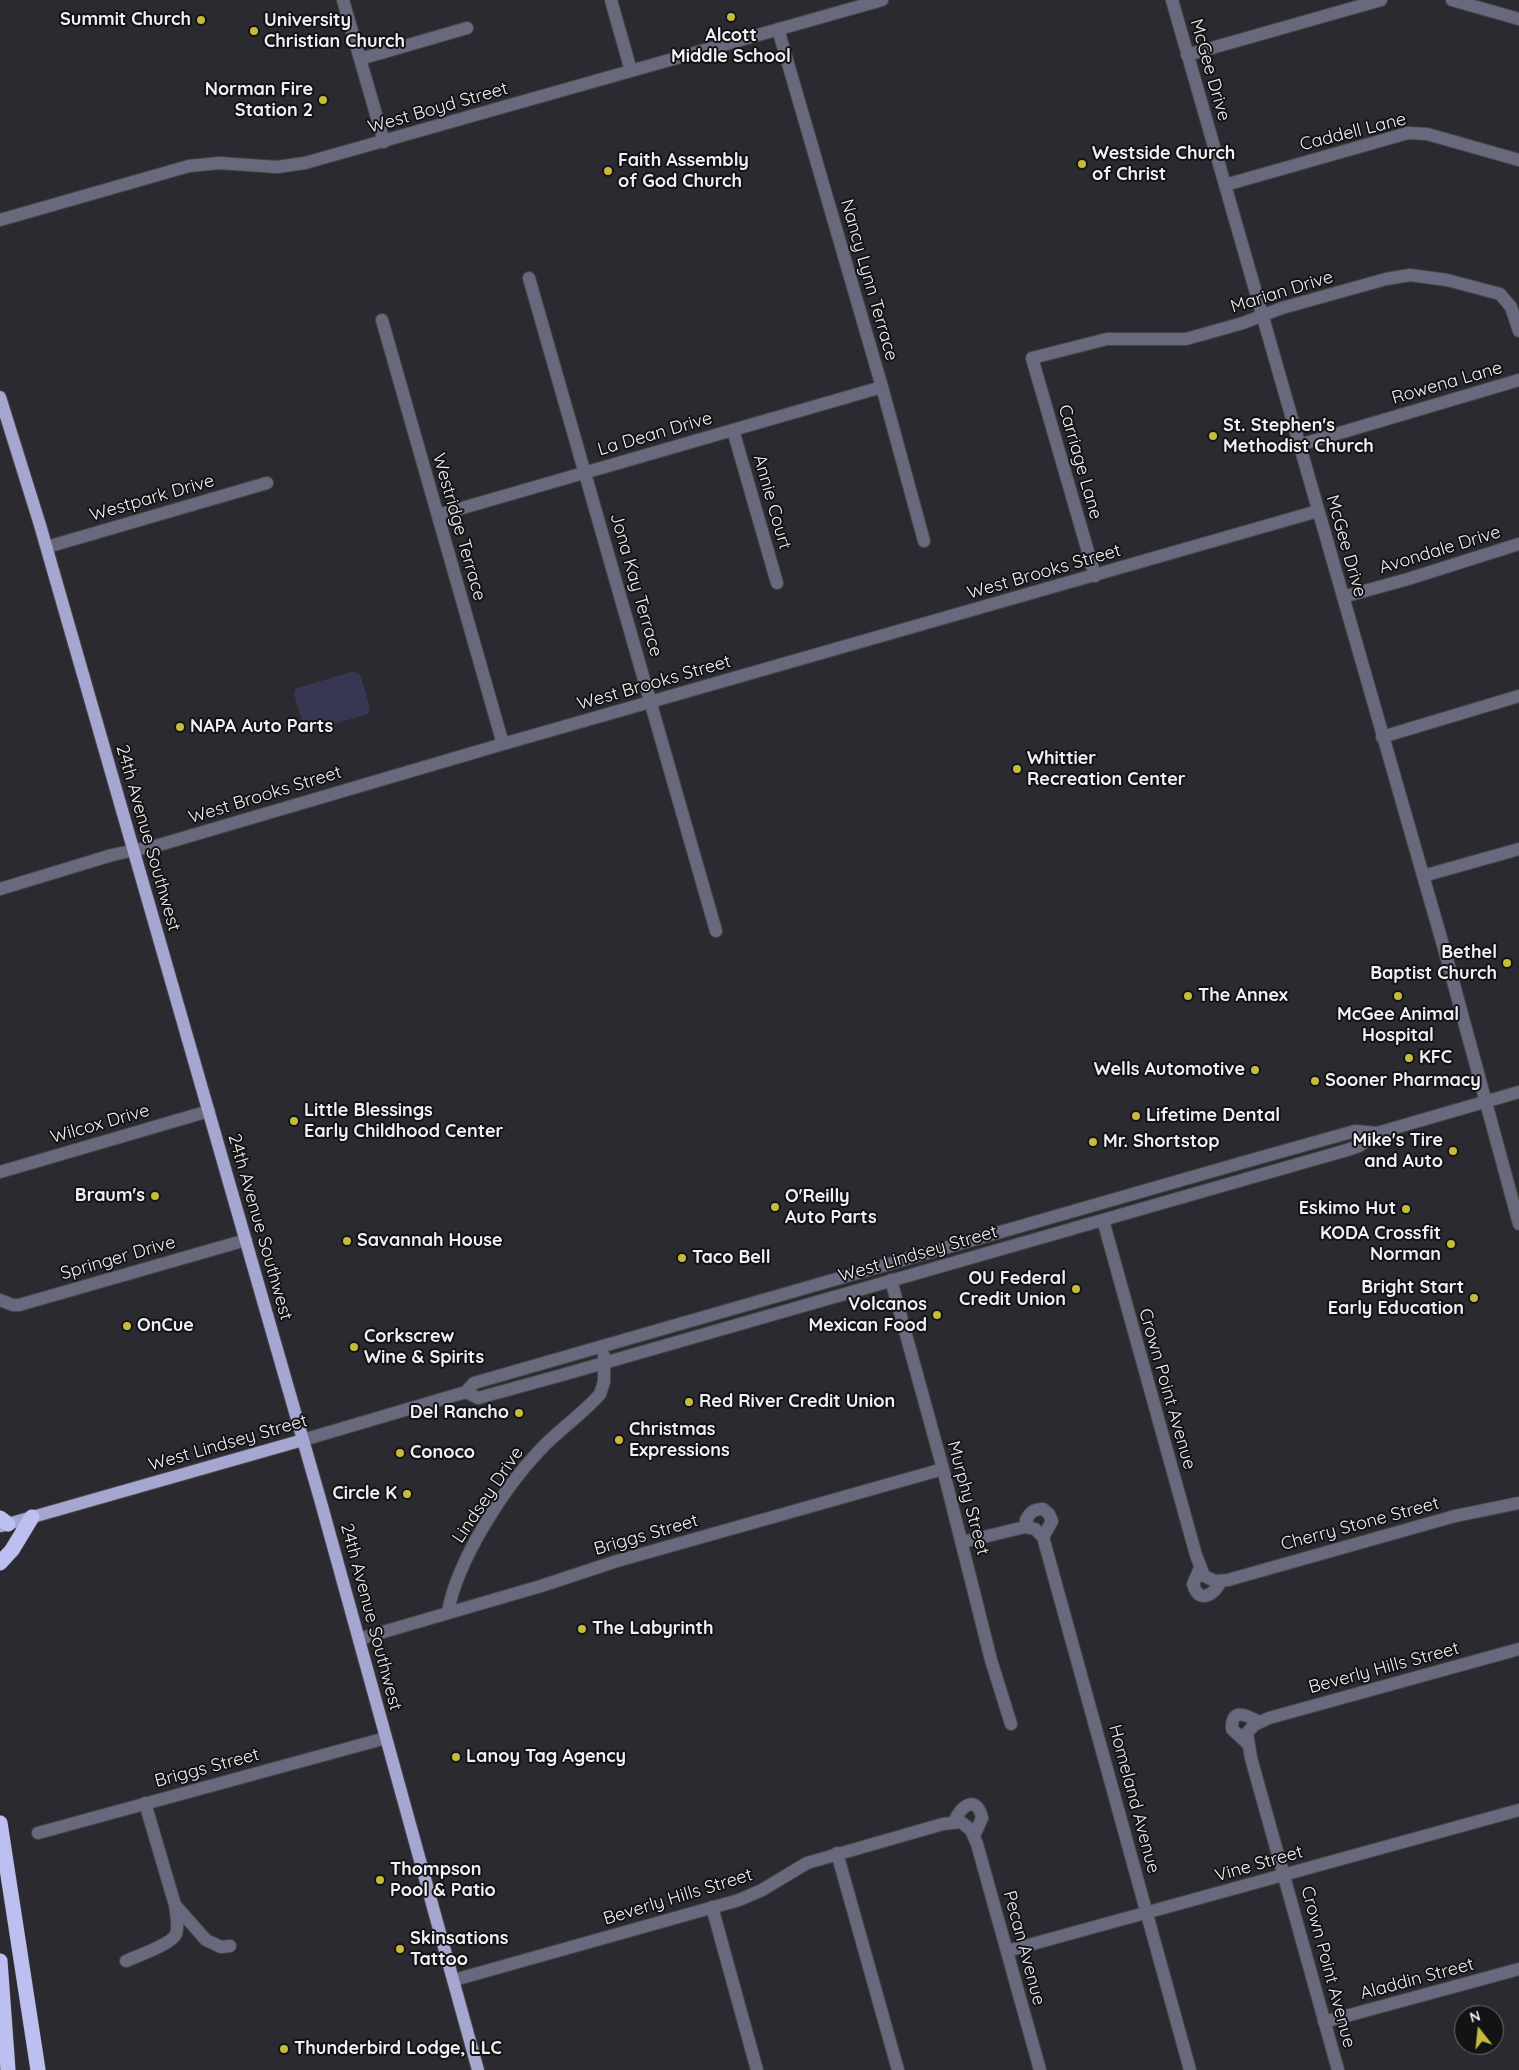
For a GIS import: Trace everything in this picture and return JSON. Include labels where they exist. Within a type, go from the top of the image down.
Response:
[{"type":"highway","points":[[0,1563],[12,1550],[32,1517]]},
{"type":"highway","points":[[0,1822],[38,2070]]},
{"type":"highway","points":[[0,1961],[8,2070]]},
{"type":"main road","name":"24th Avenue Southwest","points":[[0,396],[46,547],[304,1440],[478,2070]]},
{"type":"main road","name":"West Lindsey Street","points":[[3,1523],[32,1517],[304,1440]]},
{"type":"street","points":[[343,0],[384,142]]},
{"type":"street","points":[[611,0],[631,71]]},
{"type":"street","name":"West Boyd Street","points":[[0,220],[189,166],[219,163],[262,167],[290,166],[327,158],[882,0]]},
{"type":"street","name":"McGee Drive","points":[[1172,0],[1423,876],[1519,1224]]},
{"type":"street","points":[[1187,55],[1380,0]]},
{"type":"street","points":[[1452,0],[1519,20]]},
{"type":"street","points":[[360,59],[466,28]]},
{"type":"street","name":"Nancy Lynn Terrace","points":[[778,29],[882,387],[924,541]]},
{"type":"street","name":"Caddell Lane","points":[[1225,185],[1408,133],[1427,134],[1519,160]]},
{"type":"street","name":"Marian Drive","points":[[1032,358],[1107,339],[1186,339],[1386,279],[1410,274],[1447,280],[1500,294],[1511,307],[1519,331]]},
{"type":"street","name":"Jona Kay Terrace","points":[[530,278],[716,931]]},
{"type":"street","name":"Westridge Terrace","points":[[382,320],[503,744]]},
{"type":"street","name":"Carriage Lane","points":[[1032,358],[1095,576]]},
{"type":"street","name":"Rowena Lane","points":[[1299,445],[1519,380]]},
{"type":"street","name":"La Dean Drive","points":[[438,515],[882,387]]},
{"type":"street","name":"Annie Court","points":[[733,430],[777,584]]},
{"type":"street","name":"Westpark Drive","points":[[46,547],[267,483]]},
{"type":"street","name":"West Brooks Street","points":[[0,889],[133,850],[201,833],[236,821],[503,744],[1318,511]]},
{"type":"street","name":"Avondale Drive","points":[[1343,597],[1519,544]]},
{"type":"street","points":[[1382,736],[1519,696]]},
{"type":"street","points":[[1423,876],[1519,849]]},
{"type":"street","name":"West Lindsey Street","points":[[304,1440],[466,1392],[474,1383],[852,1274],[1356,1131],[1377,1133],[1519,1092]]},
{"type":"street","name":"Wilcox Drive","points":[[0,1172],[209,1111]]},
{"type":"street","name":"West Lindsey Street","points":[[466,1392],[478,1398],[562,1375],[1360,1146],[1377,1133]]},
{"type":"street","points":[[1225,1168],[1230,1184]]},
{"type":"street","points":[[1185,1179],[1190,1195]]},
{"type":"street","name":"Crown Point Avenue","points":[[1103,1220],[1200,1568],[1204,1576],[1216,1581],[1216,1590],[1210,1595],[1199,1595],[1193,1584],[1200,1568]]},
{"type":"street","name":"Springer Drive","points":[[0,1300],[13,1305],[19,1304],[246,1240]]},
{"type":"street","name":"Murphy Street","points":[[896,1262],[896,1279],[943,1469],[991,1660],[1011,1724]]},
{"type":"street","points":[[852,1274],[857,1290]]},
{"type":"street","name":"Lindsey Drive","points":[[448,1612],[460,1571],[500,1502],[539,1451],[600,1394],[604,1382],[605,1362],[603,1346]]},
{"type":"street","points":[[557,1359],[562,1375]]},
{"type":"street","name":"Briggs Street","points":[[359,1639],[769,1517],[943,1469]]},
{"type":"street","name":"Cherry Stone Street","points":[[1216,1581],[1455,1516],[1519,1503]]},
{"type":"street","name":"Homeland Avenue","points":[[1029,1527],[1026,1520],[1032,1511],[1043,1509],[1049,1514],[1052,1522],[1044,1536],[1190,2070]]},
{"type":"street","points":[[962,1542],[1013,1529],[1029,1527],[1044,1536]]},
{"type":"street","name":"Beverly Hills Street","points":[[1254,1726],[1519,1649]]},
{"type":"street","points":[[1248,1744],[1232,1729],[1232,1721],[1238,1715],[1248,1715],[1254,1726]]},
{"type":"street","name":"Crown Point Avenue","points":[[1254,1726],[1248,1733],[1248,1744],[1338,2070]]},
{"type":"street","name":"Briggs Street","points":[[38,1833],[386,1738]]},
{"type":"street","points":[[126,1961],[173,1938],[177,1927],[175,1905],[145,1803]]},
{"type":"street","points":[[960,1823],[961,1808],[974,1805],[978,1808],[982,1818],[974,1836]]},
{"type":"street","name":"Vine Street","points":[[1007,1951],[1519,1810]]},
{"type":"street","name":"Beverly Hills Street","points":[[454,1980],[750,1896],[807,1863],[960,1823]]},
{"type":"street","name":"Pecan Avenue","points":[[960,1823],[974,1836],[1040,2070]]},
{"type":"street","points":[[837,1854],[898,2070]]},
{"type":"street","points":[[175,1905],[206,1940],[222,1946],[230,1946]]},
{"type":"street","points":[[712,1907],[757,2070]]},
{"type":"street","name":"Aladdin Street","points":[[1324,2022],[1519,1969]]},
{"type":"shaded area","points":[[354,671],[360,674],[370,708],[368,714],[313,730],[304,728],[294,694],[295,689]]},
{"type":"place","name":"Alcott Middle School","points":[[731,17]]},
{"type":"place","name":"Summit Church","points":[[201,20]]},
{"type":"place","name":"University Christian Church","points":[[254,31]]},
{"type":"place","name":"Norman Fire Station 2","points":[[323,100]]},
{"type":"place","name":"Westside Church of Christ","points":[[1082,164]]},
{"type":"place","name":"Faith Assembly of God Church","points":[[608,171]]},
{"type":"place","name":"St. Stephen's Methodist Church","points":[[1213,436]]},
{"type":"place","name":"NAPA Auto Parts","points":[[180,727]]},
{"type":"place","name":"Whittier Recreation Center","points":[[1017,769]]},
{"type":"place","name":"Bethel Baptist Church","points":[[1507,963]]},
{"type":"place","name":"The Annex","points":[[1188,996]]},
{"type":"place","name":"McGee Animal Hospital","points":[[1398,996]]},
{"type":"place","name":"KFC","points":[[1409,1058]]},
{"type":"place","name":"Wells Automotive","points":[[1255,1070]]},
{"type":"place","name":"Sooner Pharmacy","points":[[1315,1081]]},
{"type":"place","name":"Lifetime Dental","points":[[1136,1116]]},
{"type":"place","name":"Little Blessings Early Childhood Center","points":[[294,1121]]},
{"type":"place","name":"Mr. Shortstop","points":[[1093,1142]]},
{"type":"place","name":"Mike's Tire and Auto","points":[[1453,1151]]},
{"type":"place","name":"Braum's","points":[[155,1196]]},
{"type":"place","name":"O'Reilly Auto Parts","points":[[775,1207]]},
{"type":"place","name":"Eskimo Hut","points":[[1406,1209]]},
{"type":"place","name":"Savannah House","points":[[347,1241]]},
{"type":"place","name":"KODA Crossfit Norman","points":[[1451,1244]]},
{"type":"place","name":"Taco Bell","points":[[682,1258]]},
{"type":"place","name":"OU Federal Credit Union","points":[[1076,1289]]},
{"type":"place","name":"Bright Start Early Education","points":[[1474,1298]]},
{"type":"place","name":"Volcanos Mexican Food","points":[[937,1315]]},
{"type":"place","name":"OnCue","points":[[127,1326]]},
{"type":"place","name":"Corkscrew Wine & Spirits","points":[[354,1347]]},
{"type":"place","name":"Red River Credit Union","points":[[689,1402]]},
{"type":"place","name":"Del Rancho","points":[[519,1413]]},
{"type":"place","name":"Christmas Expressions","points":[[619,1440]]},
{"type":"place","name":"Conoco","points":[[400,1453]]},
{"type":"place","name":"Circle K","points":[[407,1494]]},
{"type":"place","name":"The Labyrinth","points":[[582,1629]]},
{"type":"place","name":"Lanoy Tag Agency","points":[[456,1757]]},
{"type":"place","name":"Thompson Pool & Patio","points":[[380,1880]]},
{"type":"place","name":"Skinsations Tattoo","points":[[400,1949]]},
{"type":"place","name":"Thunderbird Lodge, LLC","points":[[284,2049]]}]
